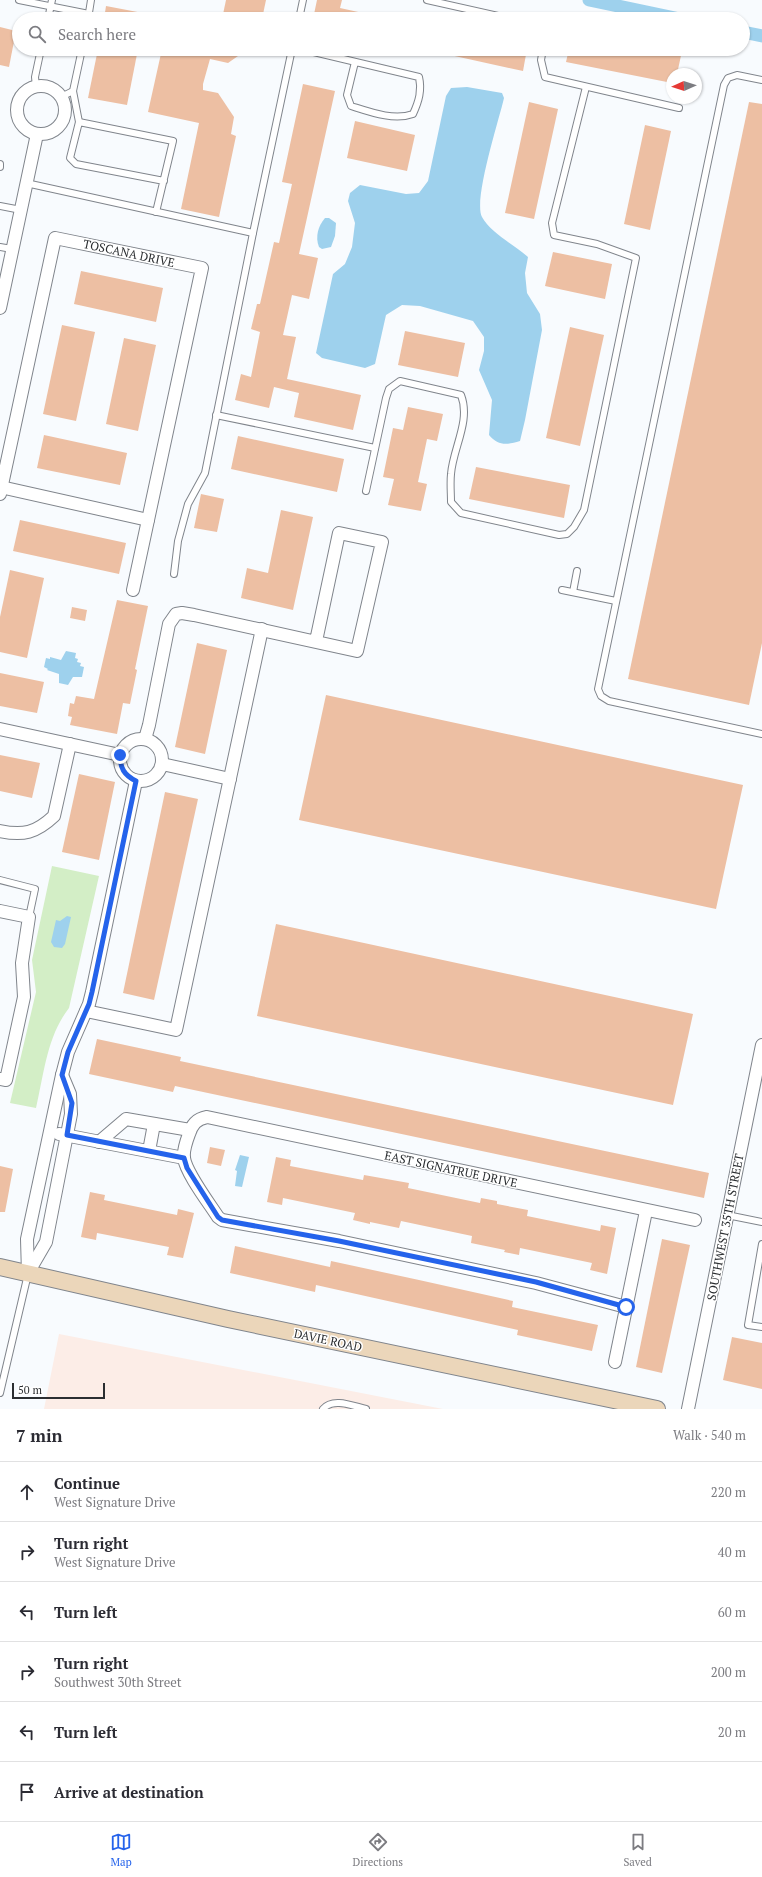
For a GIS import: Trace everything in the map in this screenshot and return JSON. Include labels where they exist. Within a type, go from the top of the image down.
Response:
[{"type":"main road","name":"DAVIE ROAD","points":[[0,1267],[228,1319],[657,1409]]},
{"type":"street","points":[[36,86],[50,88],[61,97],[65,104],[65,112],[59,127],[45,135],[29,132],[22,126],[17,111],[22,95],[28,90],[36,86]]},
{"type":"street","points":[[0,308],[36,134]]},
{"type":"street","name":"TOSCANA DRIVE","points":[[133,590],[148,520],[202,268],[55,238],[1,491],[148,520]]},
{"type":"street","points":[[145,739],[170,624],[176,614],[182,613],[356,650],[382,542],[339,533],[316,641]]},
{"type":"street","points":[[86,1011],[176,1030],[262,629]]},
{"type":"street","points":[[0,729],[120,755]]},
{"type":"street","points":[[137,739],[145,739],[151,741],[161,751],[162,764],[155,776],[149,780],[136,781],[128,777],[123,771],[120,763],[120,755],[129,742],[137,739]]},
{"type":"street","points":[[0,831],[24,834],[48,822],[54,816],[70,744]]},
{"type":"street","points":[[162,764],[230,779]]},
{"type":"street","points":[[28,1273],[28,1239],[62,1075],[68,1052],[86,1011],[94,984],[136,781]]},
{"type":"street","points":[[0,911],[29,917],[22,963],[24,997],[6,1080],[0,1079]]},
{"type":"street","name":"SOUTHWEST 35TH STREET","points":[[688,1409],[762,1045]]},
{"type":"street","points":[[28,1273],[46,1242],[67,1135],[72,1103],[62,1075]]},
{"type":"street","name":"EAST SIGNATRUE DRIVE","points":[[190,1130],[199,1118],[207,1117],[646,1211],[695,1220]]},
{"type":"street","points":[[99,1142],[126,1119],[190,1130],[186,1140],[184,1158],[187,1168],[218,1217],[222,1220],[339,1241],[536,1282],[626,1307]]},
{"type":"street","points":[[149,1151],[154,1124]]},
{"type":"street","points":[[50,1132],[184,1158]]},
{"type":"street","points":[[615,1362],[646,1211]]},
{"type":"lane","points":[[19,0],[51,3],[75,12]]},
{"type":"lane","points":[[89,12],[92,0]]},
{"type":"lane","points":[[300,12],[302,0]]},
{"type":"lane","points":[[427,0],[481,12]]},
{"type":"lane","points":[[36,86],[35,77],[40,56]]},
{"type":"lane","points":[[80,56],[73,91],[79,122],[70,158],[76,164],[164,182]]},
{"type":"lane","points":[[174,574],[178,540],[188,504],[205,473],[291,56]]},
{"type":"lane","points":[[330,56],[419,77],[421,85],[419,101],[413,114],[404,117],[372,113],[351,106],[347,96],[355,62]]},
{"type":"lane","points":[[542,56],[541,60],[545,78],[679,108]]},
{"type":"lane","points":[[762,80],[737,74],[728,78],[724,84],[598,689],[601,696],[609,701],[762,734]]},
{"type":"lane","points":[[366,491],[386,398],[389,389],[400,381],[461,394],[465,404],[463,424],[451,474],[451,502],[461,513],[559,535],[567,534],[574,527],[584,510],[636,258],[597,244],[554,235],[552,223],[586,87]]},
{"type":"lane","points":[[61,97],[73,91]]},
{"type":"lane","points":[[79,122],[173,141],[156,212]]},
{"type":"lane","points":[[26,183],[253,233]]},
{"type":"lane","points":[[0,206],[21,210]]},
{"type":"lane","points":[[0,247],[12,250]]},
{"type":"lane","points":[[216,415],[375,448]]},
{"type":"lane","points":[[573,592],[577,571]]},
{"type":"lane","points":[[562,590],[616,601]]},
{"type":"lane","points":[[0,880],[35,889],[29,917]]},
{"type":"lane","points":[[727,1215],[762,1222]]},
{"type":"lane","points":[[762,1244],[748,1324],[762,1327]]},
{"type":"lane","points":[[0,1393],[28,1273]]},
{"type":"lane","points":[[323,1409],[326,1404],[334,1402],[366,1409]]},
{"type":"shaded area","points":[[59,1334],[443,1409],[44,1409]]},
{"type":"green space","points":[[52,866],[99,876],[69,1008],[51,1043],[36,1108],[10,1103],[36,992],[32,960]]},
{"type":"water","points":[[467,87],[502,93],[504,98],[492,141],[481,194],[480,208],[482,217],[486,223],[528,257],[525,273],[527,293],[540,314],[542,330],[520,441],[503,444],[492,439],[489,435],[492,400],[479,370],[484,351],[484,337],[473,321],[420,306],[402,305],[386,315],[375,364],[365,368],[322,358],[316,353],[333,274],[345,264],[352,247],[355,223],[348,201],[350,193],[360,185],[406,194],[419,193],[428,181],[446,96],[451,88]]},
{"type":"water","points":[[325,218],[329,218],[336,223],[335,236],[331,247],[322,249],[319,247],[317,236],[319,228]]},
{"type":"water","points":[[66,651],[76,653],[75,658],[78,659],[77,662],[81,663],[80,666],[84,667],[82,677],[73,677],[68,685],[59,683],[59,674],[47,670],[48,669],[44,667],[46,658],[50,659],[50,657],[61,660]]},
{"type":"water","points":[[67,916],[71,917],[65,944],[62,948],[54,947],[51,942],[56,920],[60,921]]},
{"type":"water","points":[[240,1155],[249,1157],[242,1187],[235,1186],[237,1171],[235,1170]]},
{"type":"building","points":[[226,0],[266,0],[263,12],[223,12]]},
{"type":"building","points":[[317,0],[342,0],[340,8],[358,12],[314,12]]},
{"type":"building","points":[[106,6],[138,12],[105,12]]},
{"type":"building","points":[[0,27],[12,30],[12,52],[9,67],[0,65]]},
{"type":"building","points":[[97,56],[137,56],[127,105],[88,98]]},
{"type":"building","points":[[160,56],[238,56],[228,63],[210,59],[203,84],[203,90],[218,93],[234,117],[231,134],[236,136],[219,217],[181,209],[199,123],[148,112]]},
{"type":"building","points":[[455,56],[526,56],[523,71]]},
{"type":"building","points":[[567,56],[681,56],[678,68],[666,68],[666,82],[566,62]]},
{"type":"building","points":[[303,84],[335,91],[299,254],[318,258],[309,299],[292,295],[283,335],[296,337],[287,379],[361,395],[353,430],[294,417],[299,393],[274,387],[269,408],[235,400],[241,374],[251,377],[260,332],[251,329],[257,304],[260,304],[274,242],[279,243],[292,184],[282,182]]},
{"type":"building","points":[[529,102],[558,109],[534,219],[505,213]]},
{"type":"building","points":[[749,102],[762,104],[762,643],[749,705],[628,679]]},
{"type":"building","points":[[355,121],[415,135],[407,171],[347,158]]},
{"type":"building","points":[[645,125],[671,131],[650,230],[624,224]]},
{"type":"building","points":[[553,252],[612,264],[605,299],[545,286]]},
{"type":"building","points":[[81,271],[163,288],[156,322],[74,304]]},
{"type":"building","points":[[62,325],[95,332],[76,421],[43,414]]},
{"type":"building","points":[[570,327],[604,335],[580,446],[546,438]]},
{"type":"building","points":[[405,331],[465,343],[458,377],[398,365]]},
{"type":"building","points":[[124,338],[156,345],[138,431],[106,424]]},
{"type":"building","points":[[408,407],[443,414],[437,441],[427,439],[418,482],[427,484],[421,511],[388,505],[394,479],[383,477],[393,428],[403,430]]},
{"type":"building","points":[[44,435],[127,453],[120,485],[37,468]]},
{"type":"building","points":[[238,436],[344,459],[337,492],[231,469]]},
{"type":"building","points":[[476,467],[570,485],[564,518],[469,499]]},
{"type":"building","points":[[201,494],[224,499],[217,532],[194,528]]},
{"type":"building","points":[[281,510],[313,517],[293,610],[241,598],[247,568],[268,573]]},
{"type":"building","points":[[20,520],[126,543],[119,574],[13,551]]},
{"type":"building","points":[[10,570],[44,578],[27,658],[0,652],[0,617]]},
{"type":"building","points":[[117,600],[148,606],[135,669],[137,670],[130,704],[123,703],[117,734],[70,725],[72,717],[68,716],[70,703],[74,704],[76,696],[94,699]]},
{"type":"building","points":[[72,607],[87,610],[85,621],[70,618]]},
{"type":"building","points":[[197,643],[227,650],[205,754],[175,747]]},
{"type":"building","points":[[0,673],[44,682],[37,713],[0,706]]},
{"type":"building","points":[[326,695],[743,785],[716,909],[299,820]]},
{"type":"building","points":[[0,755],[40,763],[32,798],[0,791]]},
{"type":"building","points":[[79,774],[115,782],[99,860],[62,852]]},
{"type":"building","points":[[165,792],[198,799],[154,1000],[123,993]]},
{"type":"building","points":[[276,924],[693,1014],[673,1105],[257,1016]]},
{"type":"building","points":[[97,1039],[181,1057],[180,1061],[709,1173],[704,1198],[175,1086],[173,1092],[89,1074]]},
{"type":"building","points":[[210,1147],[225,1150],[221,1166],[207,1163]]},
{"type":"building","points":[[276,1157],[291,1160],[290,1166],[363,1180],[364,1175],[409,1183],[408,1188],[480,1203],[481,1198],[497,1201],[497,1204],[528,1210],[527,1216],[600,1231],[601,1225],[616,1228],[607,1274],[590,1270],[592,1263],[520,1248],[519,1255],[504,1252],[505,1250],[471,1243],[472,1236],[401,1221],[399,1228],[370,1222],[370,1224],[353,1220],[355,1213],[283,1198],[282,1205],[267,1202]]},
{"type":"building","points":[[0,1166],[13,1169],[5,1212],[0,1212]]},
{"type":"building","points":[[90,1192],[105,1195],[104,1200],[177,1215],[178,1209],[194,1213],[183,1258],[167,1255],[169,1247],[97,1233],[96,1240],[81,1237]]},
{"type":"building","points":[[662,1239],[690,1245],[662,1373],[636,1367]]},
{"type":"building","points":[[235,1246],[330,1267],[331,1261],[419,1280],[513,1301],[512,1307],[598,1325],[592,1351],[517,1335],[518,1330],[316,1285],[315,1292],[230,1273]]},
{"type":"building","points":[[732,1337],[762,1343],[762,1389],[723,1380]]},
{"type":"waterway","points":[[589,0],[646,12]]},
{"type":"waterway","points":[[750,33],[762,36]]},
{"type":"route","points":[[120,755],[120,763],[123,771],[128,777],[136,781],[89,1004],[68,1052],[62,1075],[72,1103],[72,1114],[67,1135],[184,1158],[187,1168],[218,1217],[222,1220],[339,1241],[536,1282],[626,1307]]}]
